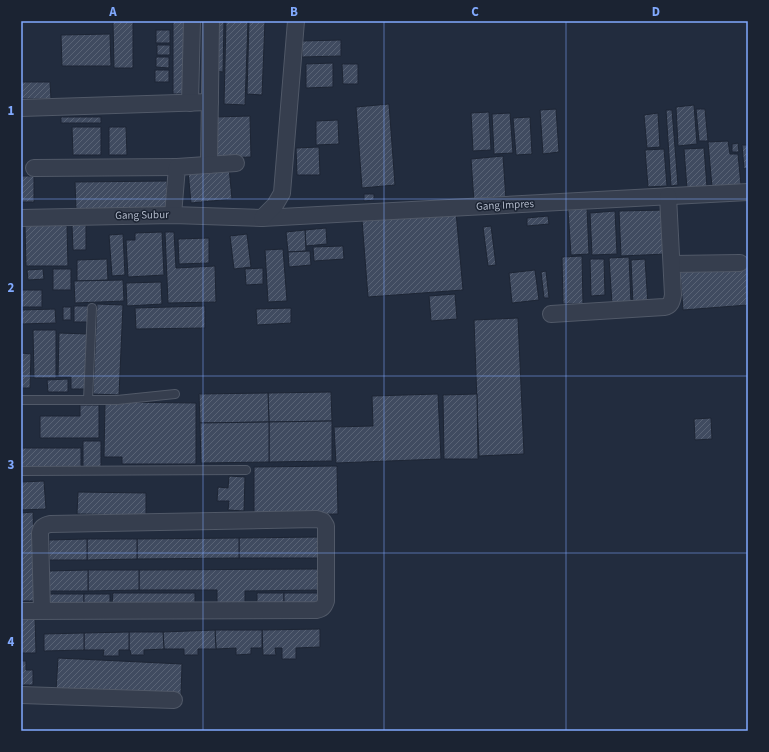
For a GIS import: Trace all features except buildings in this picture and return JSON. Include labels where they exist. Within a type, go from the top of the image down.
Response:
[{"type":"street","points":[[190,103],[192,21]]},
{"type":"street","points":[[209,165],[211,21]]},
{"type":"street","points":[[262,218],[275,205],[282,193],[296,21]]},
{"type":"street","points":[[21,108],[210,102]]},
{"type":"street","points":[[34,168],[177,168],[236,163]]},
{"type":"street","points":[[173,215],[177,168]]},
{"type":"street","name":"Gang Impres","points":[[262,218],[748,192]]},
{"type":"street","points":[[551,314],[667,306],[672,301],[672,264],[668,196]]},
{"type":"street","name":"Gang Subur","points":[[21,218],[173,215],[262,218]]},
{"type":"street","points":[[672,264],[740,262]]},
{"type":"street","points":[[21,611],[42,611],[319,610],[326,601],[326,526],[323,522],[316,520],[46,525],[40,530],[42,611]]},
{"type":"street","points":[[21,695],[174,700]]},
{"type":"lane","points":[[88,400],[92,308]]},
{"type":"lane","points":[[21,400],[132,399],[175,394]]},
{"type":"lane","points":[[21,471],[246,470]]}]
